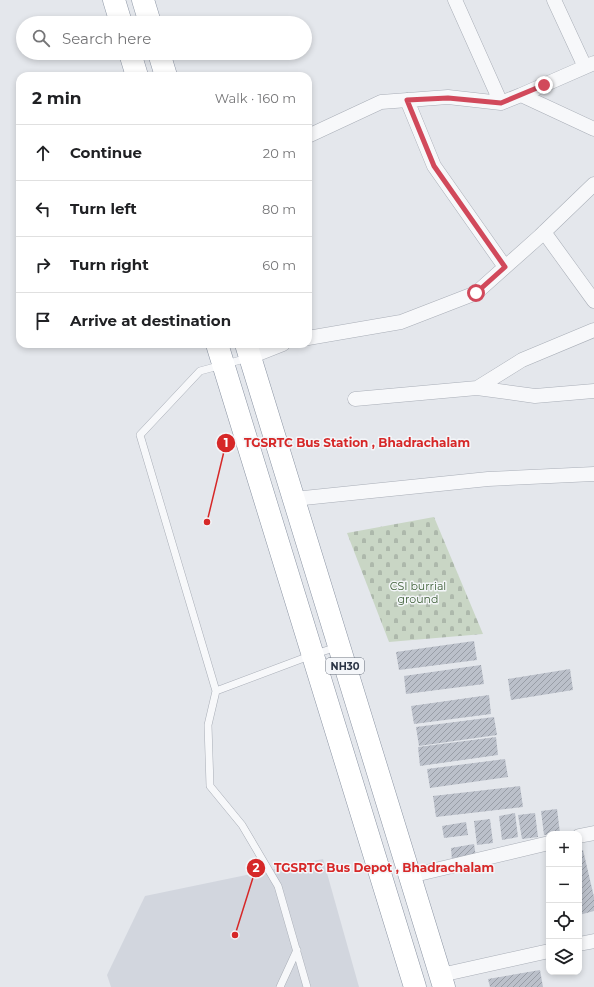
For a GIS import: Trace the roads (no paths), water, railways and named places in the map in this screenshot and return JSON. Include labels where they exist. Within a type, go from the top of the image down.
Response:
[{"type":"highway","points":[[114,0],[119,16]]},
{"type":"highway","points":[[143,0],[148,16]]},
{"type":"highway","points":[[132,60],[135,72]]},
{"type":"highway","points":[[161,60],[165,72]]},
{"type":"highway","name":"NH30","points":[[218,348],[415,987]]},
{"type":"highway","name":"NH30","points":[[248,351],[443,981]]},
{"type":"street","points":[[455,0],[501,103]]},
{"type":"street","points":[[312,134],[381,102],[448,98],[501,103],[590,65],[554,0]]},
{"type":"street","points":[[521,95],[594,129]]},
{"type":"street","points":[[407,100],[434,166],[505,267]]},
{"type":"street","points":[[312,337],[401,322],[476,293],[544,232],[594,184]]},
{"type":"street","points":[[544,232],[594,301]]},
{"type":"street","points":[[477,388],[522,360],[594,330]]},
{"type":"street","points":[[248,351],[263,348]]},
{"type":"street","points":[[355,399],[477,388],[535,396],[594,392]]},
{"type":"street","points":[[294,499],[488,479],[594,474]]},
{"type":"street","points":[[582,835],[594,832]]},
{"type":"street","points":[[410,876],[546,844]]},
{"type":"street","points":[[582,943],[594,941]]},
{"type":"street","points":[[443,981],[546,952]]},
{"type":"lane","points":[[248,351],[224,365],[200,371],[140,435],[216,691],[208,725],[210,786],[242,825],[278,886],[307,987]]},
{"type":"lane","points":[[216,691],[339,646]]},
{"type":"lane","points":[[280,987],[297,950]]},
{"type":"place","name":"TGSRTC Bus Station , Bhadrachalam","points":[[207,522]]},
{"type":"place","name":"TGSRTC Bus Depot , Bhadrachalam","points":[[235,935]]},
{"type":"park label","name":"CSI burrial ground","points":[[418,592]]}]
